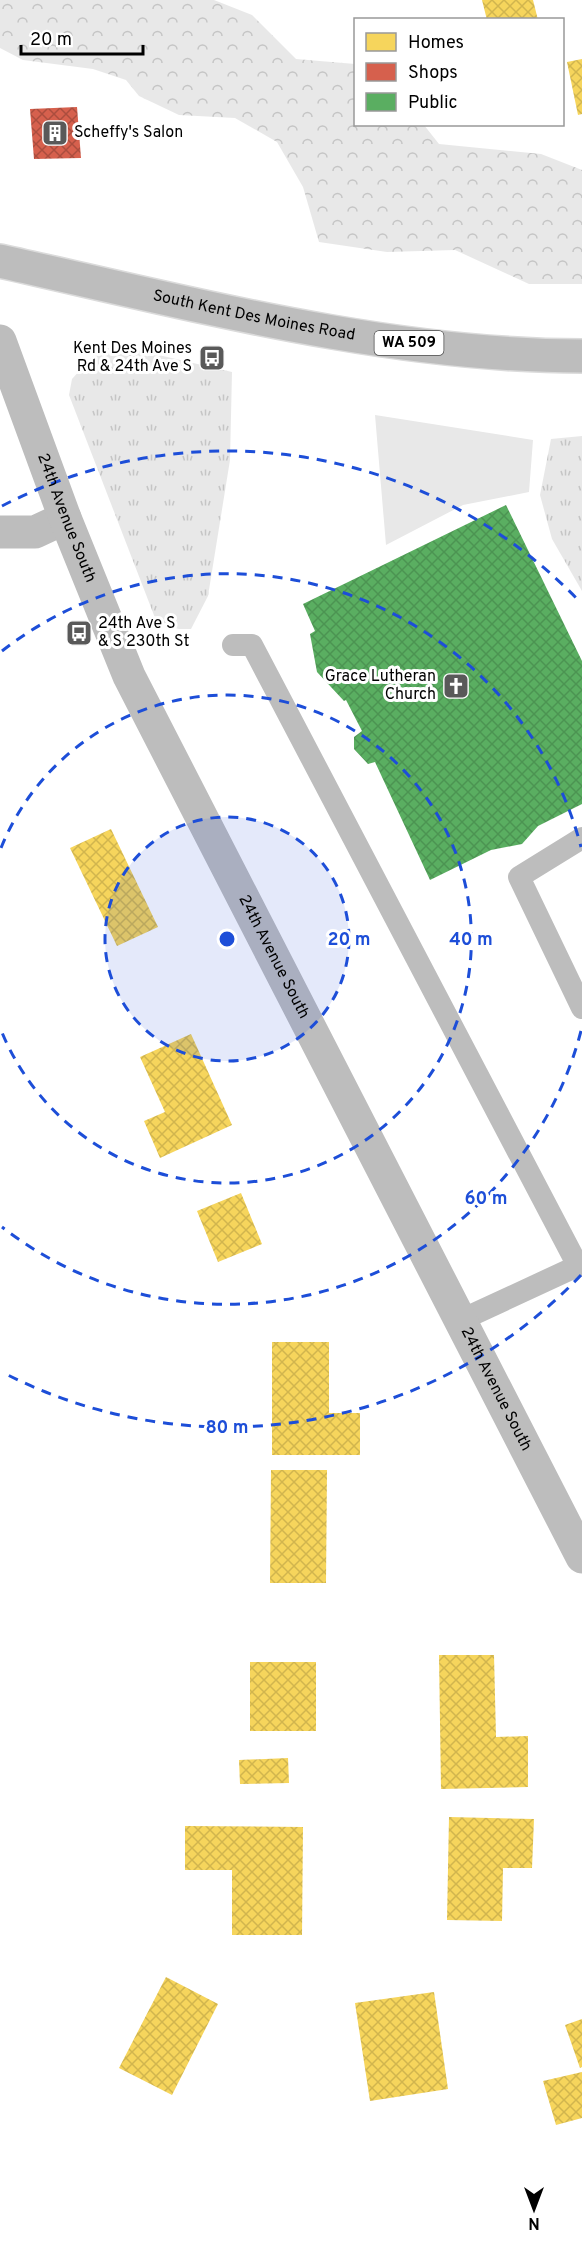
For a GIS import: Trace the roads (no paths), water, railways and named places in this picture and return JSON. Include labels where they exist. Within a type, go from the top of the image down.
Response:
[{"type":"street","name":"South Kent Des Moines Road","points":[[0,261],[249,315],[379,339],[525,356],[582,356]]},
{"type":"street","name":"24th Avenue South","points":[[0,341],[65,518],[129,676],[582,1557]]},
{"type":"street","points":[[0,532],[35,532],[65,518]]},
{"type":"lane","points":[[233,645],[252,645],[580,1265],[461,1320]]},
{"type":"lane","points":[[582,838],[519,877],[582,1008]]},
{"type":"place","name":"Scheffy's Salon","points":[[55,133]]},
{"type":"place","name":"Kent Des Moines Rd & 24th Ave S","points":[[212,358]]},
{"type":"place","name":"24th Ave S & S 230th St","points":[[79,633]]},
{"type":"place","name":"Grace Lutheran Church","points":[[456,686]]}]
